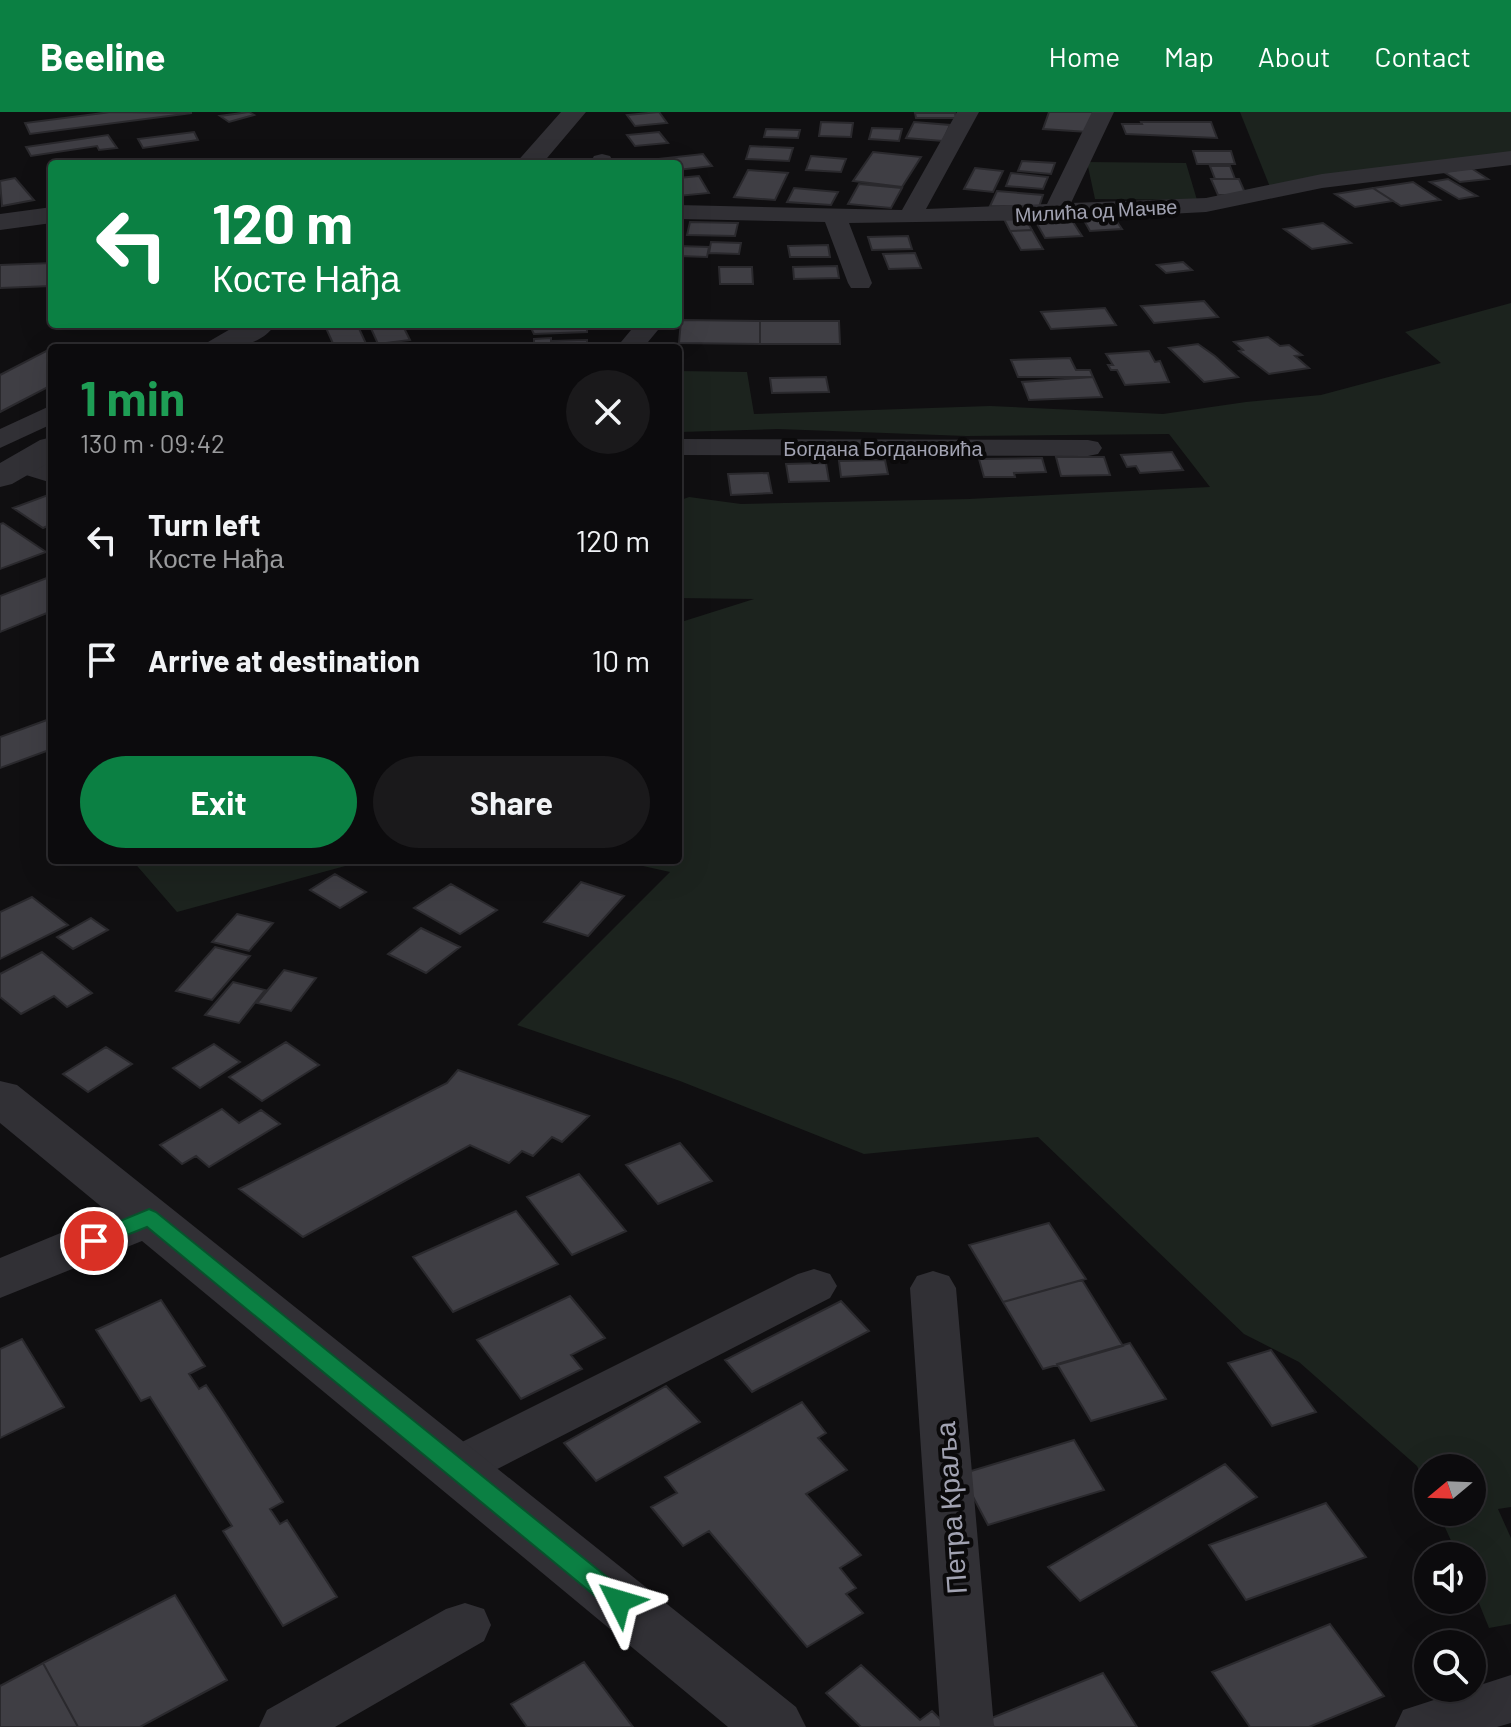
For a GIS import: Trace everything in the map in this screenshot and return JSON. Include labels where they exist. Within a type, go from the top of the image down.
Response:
[{"type":"street","points":[[532,160],[574,112]]},
{"type":"street","points":[[910,217],[968,112]]},
{"type":"street","points":[[1055,213],[1103,112]]},
{"type":"street","name":"Милића од Мачве","points":[[682,212],[910,217],[1055,213],[1219,203],[1322,181],[1511,158]]},
{"type":"street","points":[[834,215],[860,283]]},
{"type":"street","points":[[0,222],[48,216]]},
{"type":"street","points":[[226,344],[254,328]]},
{"type":"street","points":[[632,344],[646,328]]},
{"type":"street","points":[[0,440],[48,415]]},
{"type":"street","name":"Богдана Богдановића","points":[[682,447],[1088,448]]},
{"type":"street","points":[[25,472],[48,451]]},
{"type":"street","points":[[0,1097],[774,1727]]},
{"type":"street","points":[[0,1279],[149,1217]]},
{"type":"street","points":[[457,1467],[814,1286]]},
{"type":"street","name":"Петра Краља","points":[[933,1288],[967,1727]]},
{"type":"street","points":[[286,1727],[465,1625]]},
{"type":"street","points":[[1422,1727],[1511,1699]]},
{"type":"shaded area","points":[[1240,112],[1511,112],[1511,158],[1272,192]]},
{"type":"shaded area","points":[[1087,162],[1186,163],[1197,200],[1095,199]]},
{"type":"shaded area","points":[[1511,303],[1511,1507],[1498,1509],[1511,1538],[1511,1624],[1489,1628],[1483,1614],[1486,1614],[1486,1542],[1452,1542],[1444,1526],[1486,1526],[1486,1454],[1414,1454],[1414,1463],[1299,1362],[1244,1334],[1038,1137],[864,1154],[680,1081],[517,1025],[670,872],[634,864],[682,864],[682,622],[754,599],[682,598],[682,500],[689,497],[741,504],[969,499],[1210,487],[1169,434],[966,436],[778,429],[682,432],[682,371],[747,372],[754,414],[990,406],[1163,414],[1321,395],[1441,363],[1405,332]]},
{"type":"shaded area","points":[[135,864],[352,864],[177,912]]},
{"type":"building","points":[[111,112],[192,113],[30,134],[25,123]]},
{"type":"building","points":[[249,112],[254,115],[229,122],[220,116]]},
{"type":"building","points":[[659,112],[667,123],[635,126],[627,115]]},
{"type":"building","points":[[1049,112],[1095,112],[1088,132],[1043,129]]},
{"type":"building","points":[[915,113],[955,113],[956,118],[916,118]]},
{"type":"building","points":[[821,122],[853,123],[851,137],[819,136]]},
{"type":"building","points":[[914,122],[950,125],[943,141],[906,138]]},
{"type":"building","points":[[1211,122],[1217,138],[1126,134],[1122,124]]},
{"type":"building","points":[[872,128],[902,129],[899,141],[869,139]]},
{"type":"building","points":[[766,129],[800,130],[798,138],[764,137]]},
{"type":"building","points":[[194,132],[198,140],[143,148],[138,139]]},
{"type":"building","points":[[659,132],[668,143],[635,146],[627,135]]},
{"type":"building","points":[[108,135],[117,148],[99,150],[97,146],[31,156],[26,147]]},
{"type":"building","points":[[750,146],[793,148],[789,161],[746,159]]},
{"type":"building","points":[[1193,151],[1231,151],[1235,164],[1197,164]]},
{"type":"building","points":[[873,152],[921,157],[902,187],[853,181]]},
{"type":"building","points":[[703,154],[712,166],[682,170],[682,160],[649,160]]},
{"type":"building","points":[[811,156],[846,159],[841,172],[806,170]]},
{"type":"building","points":[[1022,161],[1055,163],[1051,174],[1018,171]]},
{"type":"building","points":[[1210,166],[1230,166],[1235,179],[1215,179]]},
{"type":"building","points":[[975,168],[1003,171],[993,192],[964,189]]},
{"type":"building","points":[[1471,168],[1488,179],[1460,182],[1444,172]]},
{"type":"building","points":[[748,170],[788,173],[775,200],[734,197]]},
{"type":"building","points":[[1011,173],[1048,177],[1043,189],[1006,186]]},
{"type":"building","points":[[699,176],[709,193],[682,196],[682,178]]},
{"type":"building","points":[[15,178],[34,200],[2,206],[0,181]]},
{"type":"building","points":[[1211,179],[1239,179],[1246,195],[1218,195]]},
{"type":"building","points":[[1448,179],[1477,196],[1459,199],[1430,182]]},
{"type":"building","points":[[1413,182],[1440,200],[1401,206],[1373,188]]},
{"type":"building","points":[[859,184],[902,188],[891,208],[848,204]]},
{"type":"building","points":[[794,188],[838,192],[831,205],[787,202]]},
{"type":"building","points":[[1373,188],[1393,201],[1355,207],[1335,194]]},
{"type":"building","points":[[997,191],[1043,195],[1039,207],[990,206]]},
{"type":"building","points":[[1024,216],[1032,230],[1010,231],[1003,217]]},
{"type":"building","points":[[1113,216],[1122,229],[1090,231],[1082,217]]},
{"type":"building","points":[[690,222],[738,223],[735,236],[687,235]]},
{"type":"building","points":[[1073,222],[1082,236],[1045,238],[1037,224]]},
{"type":"building","points":[[1323,223],[1351,243],[1312,249],[1284,229]]},
{"type":"building","points":[[1032,230],[1043,249],[1021,250],[1010,231]]},
{"type":"building","points":[[908,236],[912,249],[872,250],[868,237]]},
{"type":"building","points":[[711,242],[741,243],[739,254],[709,253]]},
{"type":"building","points":[[828,245],[830,257],[790,257],[788,246]]},
{"type":"building","points":[[682,246],[709,247],[707,257],[682,256]]},
{"type":"building","points":[[915,253],[921,268],[889,269],[883,254]]},
{"type":"building","points":[[1183,262],[1192,270],[1166,273],[1157,265]]},
{"type":"building","points":[[48,263],[48,286],[0,288],[0,265]]},
{"type":"building","points":[[837,266],[839,278],[794,279],[793,267]]},
{"type":"building","points":[[719,267],[752,267],[753,284],[720,284]]},
{"type":"building","points":[[1204,301],[1218,317],[1154,323],[1141,306]]},
{"type":"building","points":[[1105,308],[1116,325],[1051,329],[1041,312]]},
{"type":"building","points":[[682,320],[760,321],[760,344],[679,343]]},
{"type":"building","points":[[760,321],[839,321],[840,344],[760,344]]},
{"type":"building","points":[[326,328],[359,328],[366,344],[333,344]]},
{"type":"building","points":[[371,328],[404,328],[410,340],[378,344]]},
{"type":"building","points":[[531,328],[587,328],[587,332],[534,334]]},
{"type":"building","points":[[1268,337],[1280,346],[1289,345],[1302,355],[1295,356],[1309,368],[1269,374],[1239,351],[1243,350],[1234,342]]},
{"type":"building","points":[[534,339],[587,340],[587,344],[534,344]]},
{"type":"building","points":[[1198,344],[1238,377],[1204,382],[1169,348]]},
{"type":"building","points":[[48,350],[48,387],[0,412],[0,375]]},
{"type":"building","points":[[1149,351],[1155,362],[1160,361],[1169,382],[1125,385],[1117,370],[1111,370],[1108,365],[1113,365],[1106,354]]},
{"type":"building","points":[[1070,358],[1076,370],[1090,370],[1093,377],[1018,377],[1011,360]]},
{"type":"building","points":[[826,377],[829,392],[772,393],[770,378]]},
{"type":"building","points":[[1093,377],[1102,397],[1029,400],[1022,382]]},
{"type":"building","points":[[1172,452],[1183,470],[1140,473],[1136,466],[1127,467],[1121,455]]},
{"type":"building","points":[[1056,457],[1104,457],[1110,475],[1061,476]]},
{"type":"building","points":[[1042,458],[1046,472],[1014,473],[1015,477],[984,477],[979,459]]},
{"type":"building","points":[[885,460],[888,474],[841,477],[839,461]]},
{"type":"building","points":[[826,463],[829,481],[789,482],[786,464]]},
{"type":"building","points":[[768,473],[772,493],[731,495],[728,474]]},
{"type":"building","points":[[48,495],[48,526],[43,528],[13,508]]},
{"type":"building","points":[[3,523],[46,552],[0,569],[0,524]]},
{"type":"building","points":[[48,578],[48,613],[0,632],[0,596]]},
{"type":"building","points":[[48,721],[48,750],[0,768],[0,737]]},
{"type":"building","points":[[335,874],[366,892],[340,908],[310,890]]},
{"type":"building","points":[[581,882],[624,896],[588,936],[544,922]]},
{"type":"building","points":[[451,884],[497,910],[460,934],[414,908]]},
{"type":"building","points":[[32,897],[68,925],[0,959],[0,912]]},
{"type":"building","points":[[237,914],[273,923],[249,951],[212,942]]},
{"type":"building","points":[[91,918],[108,930],[73,949],[57,937]]},
{"type":"building","points":[[421,928],[460,947],[426,973],[388,954]]},
{"type":"building","points":[[215,947],[250,956],[212,1000],[176,991]]},
{"type":"building","points":[[42,952],[92,993],[67,1007],[54,996],[21,1014],[0,997],[0,974]]},
{"type":"building","points":[[284,970],[316,978],[291,1011],[257,1003]]},
{"type":"building","points":[[233,982],[265,990],[239,1023],[205,1015]]},
{"type":"building","points":[[286,1042],[319,1065],[262,1101],[229,1077]]},
{"type":"building","points":[[214,1044],[240,1062],[200,1088],[173,1068]]},
{"type":"building","points":[[106,1047],[132,1064],[88,1092],[63,1074]]},
{"type":"building","points":[[458,1070],[589,1116],[562,1142],[552,1137],[533,1156],[522,1151],[509,1163],[470,1145],[303,1237],[239,1189],[447,1083]]},
{"type":"building","points":[[222,1109],[239,1123],[261,1110],[280,1124],[209,1167],[196,1156],[182,1164],[160,1145]]},
{"type":"building","points":[[680,1143],[712,1181],[658,1204],[626,1165]]},
{"type":"building","points":[[579,1174],[626,1231],[572,1255],[527,1197]]},
{"type":"building","points":[[516,1211],[558,1264],[453,1312],[413,1257]]},
{"type":"building","points":[[1049,1223],[1086,1279],[1003,1302],[969,1245]]},
{"type":"building","points":[[1082,1280],[1123,1346],[1043,1369],[1003,1302]]},
{"type":"building","points":[[570,1296],[605,1338],[571,1355],[582,1369],[521,1399],[477,1340]]},
{"type":"building","points":[[161,1300],[205,1366],[189,1374],[199,1389],[206,1385],[219,1404],[283,1502],[270,1509],[280,1524],[287,1520],[337,1597],[283,1626],[223,1531],[232,1526],[150,1397],[141,1401],[96,1330]]},
{"type":"building","points":[[841,1301],[869,1331],[752,1392],[725,1360]]},
{"type":"building","points":[[22,1339],[64,1407],[0,1438],[0,1349]]},
{"type":"building","points":[[1130,1343],[1166,1399],[1091,1421],[1057,1364]]},
{"type":"building","points":[[1271,1350],[1316,1412],[1272,1426],[1228,1363]]},
{"type":"building","points":[[666,1386],[700,1422],[596,1481],[564,1443]]},
{"type":"building","points":[[802,1402],[826,1433],[818,1438],[847,1470],[806,1494],[861,1555],[840,1568],[856,1588],[846,1594],[863,1613],[807,1647],[709,1531],[683,1546],[651,1507],[677,1493],[665,1477]]},
{"type":"building","points":[[1074,1440],[1104,1490],[988,1525],[961,1474]]},
{"type":"building","points":[[1225,1464],[1257,1497],[1080,1601],[1048,1567]]},
{"type":"building","points":[[1326,1503],[1366,1557],[1246,1600],[1209,1545]]},
{"type":"building","points":[[175,1595],[227,1680],[140,1727],[78,1727],[43,1663]]},
{"type":"building","points":[[1330,1624],[1384,1696],[1309,1727],[1250,1727],[1212,1672]]},
{"type":"building","points":[[584,1662],[633,1727],[527,1727],[511,1704]]},
{"type":"building","points":[[43,1663],[78,1727],[0,1727],[0,1686]]},
{"type":"building","points":[[861,1665],[920,1720],[932,1711],[948,1727],[861,1727],[826,1693]]},
{"type":"building","points":[[1103,1673],[1137,1727],[994,1727],[989,1719]]},
{"type":"route","points":[[94,1241],[149,1217],[619,1601]]}]
